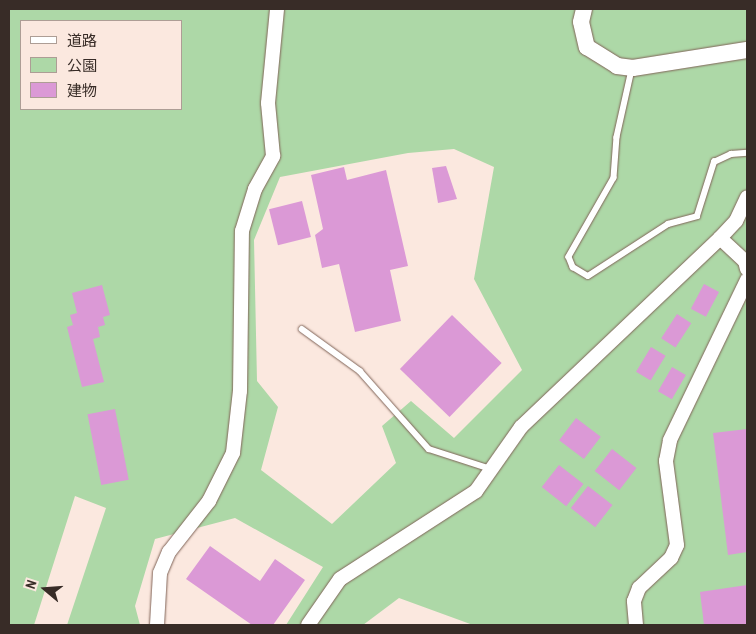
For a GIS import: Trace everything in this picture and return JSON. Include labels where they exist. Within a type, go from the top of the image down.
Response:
[{"type":"main road","points":[[584,9],[581,22],[588,47],[617,66],[633,68],[747,50]]},
{"type":"street","points":[[157,625],[156,600],[166,559],[209,501],[233,453],[240,392],[242,231],[255,189],[273,156],[268,102],[277,9]]},
{"type":"street","points":[[308,625],[340,579],[476,491],[493,470],[521,427],[720,238],[736,221],[747,197]]},
{"type":"street","points":[[720,238],[745,262],[747,269]]},
{"type":"street","points":[[636,625],[634,601],[639,588],[671,558],[677,544],[666,461],[670,440],[747,280]]},
{"type":"lane","points":[[633,68],[617,137],[614,178],[569,256],[573,267],[588,276],[668,224],[697,216],[714,162],[731,154],[747,153]]},
{"type":"lane","points":[[302,329],[360,371],[429,449],[493,470]]},
{"type":"green space","points":[[9,9],[747,9],[747,625],[473,625],[399,598],[363,625],[286,625],[323,567],[235,518],[155,539],[135,606],[140,625],[67,625],[106,508],[75,496],[34,625],[9,625]],"holes":[[[454,149],[494,167],[474,279],[522,370],[454,438],[411,401],[382,426],[396,463],[332,524],[261,470],[278,407],[257,381],[254,240],[280,177],[408,153]]]},
{"type":"building","points":[[446,166],[457,199],[438,203],[432,168]]},
{"type":"building","points":[[344,167],[347,180],[386,170],[408,266],[390,270],[401,321],[355,332],[339,264],[322,268],[315,235],[323,229],[311,175]]},
{"type":"building","points":[[302,201],[311,237],[278,245],[269,209]]},
{"type":"building","points":[[704,284],[719,292],[706,317],[691,309]]},
{"type":"building","points":[[102,285],[110,315],[103,317],[105,325],[98,327],[100,337],[93,339],[104,382],[82,387],[67,327],[73,325],[70,315],[77,313],[72,293]]},
{"type":"building","points":[[677,314],[691,323],[675,348],[661,338]]},
{"type":"building","points":[[452,315],[502,363],[450,417],[400,369]]},
{"type":"building","points":[[651,347],[666,356],[651,381],[636,372]]},
{"type":"building","points":[[672,367],[686,375],[672,399],[658,391]]},
{"type":"building","points":[[115,409],[129,480],[101,485],[88,414]]},
{"type":"building","points":[[576,418],[601,437],[584,459],[559,440]]},
{"type":"building","points":[[747,429],[747,552],[728,555],[713,433]]},
{"type":"building","points":[[612,449],[636,468],[619,490],[595,471]]},
{"type":"building","points":[[559,465],[583,484],[566,506],[542,487]]},
{"type":"building","points":[[588,486],[612,505],[595,527],[571,508]]},
{"type":"building","points":[[210,546],[260,581],[275,559],[305,580],[273,625],[252,625],[186,579]]},
{"type":"building","points":[[747,585],[747,625],[704,625],[700,592]]}]
